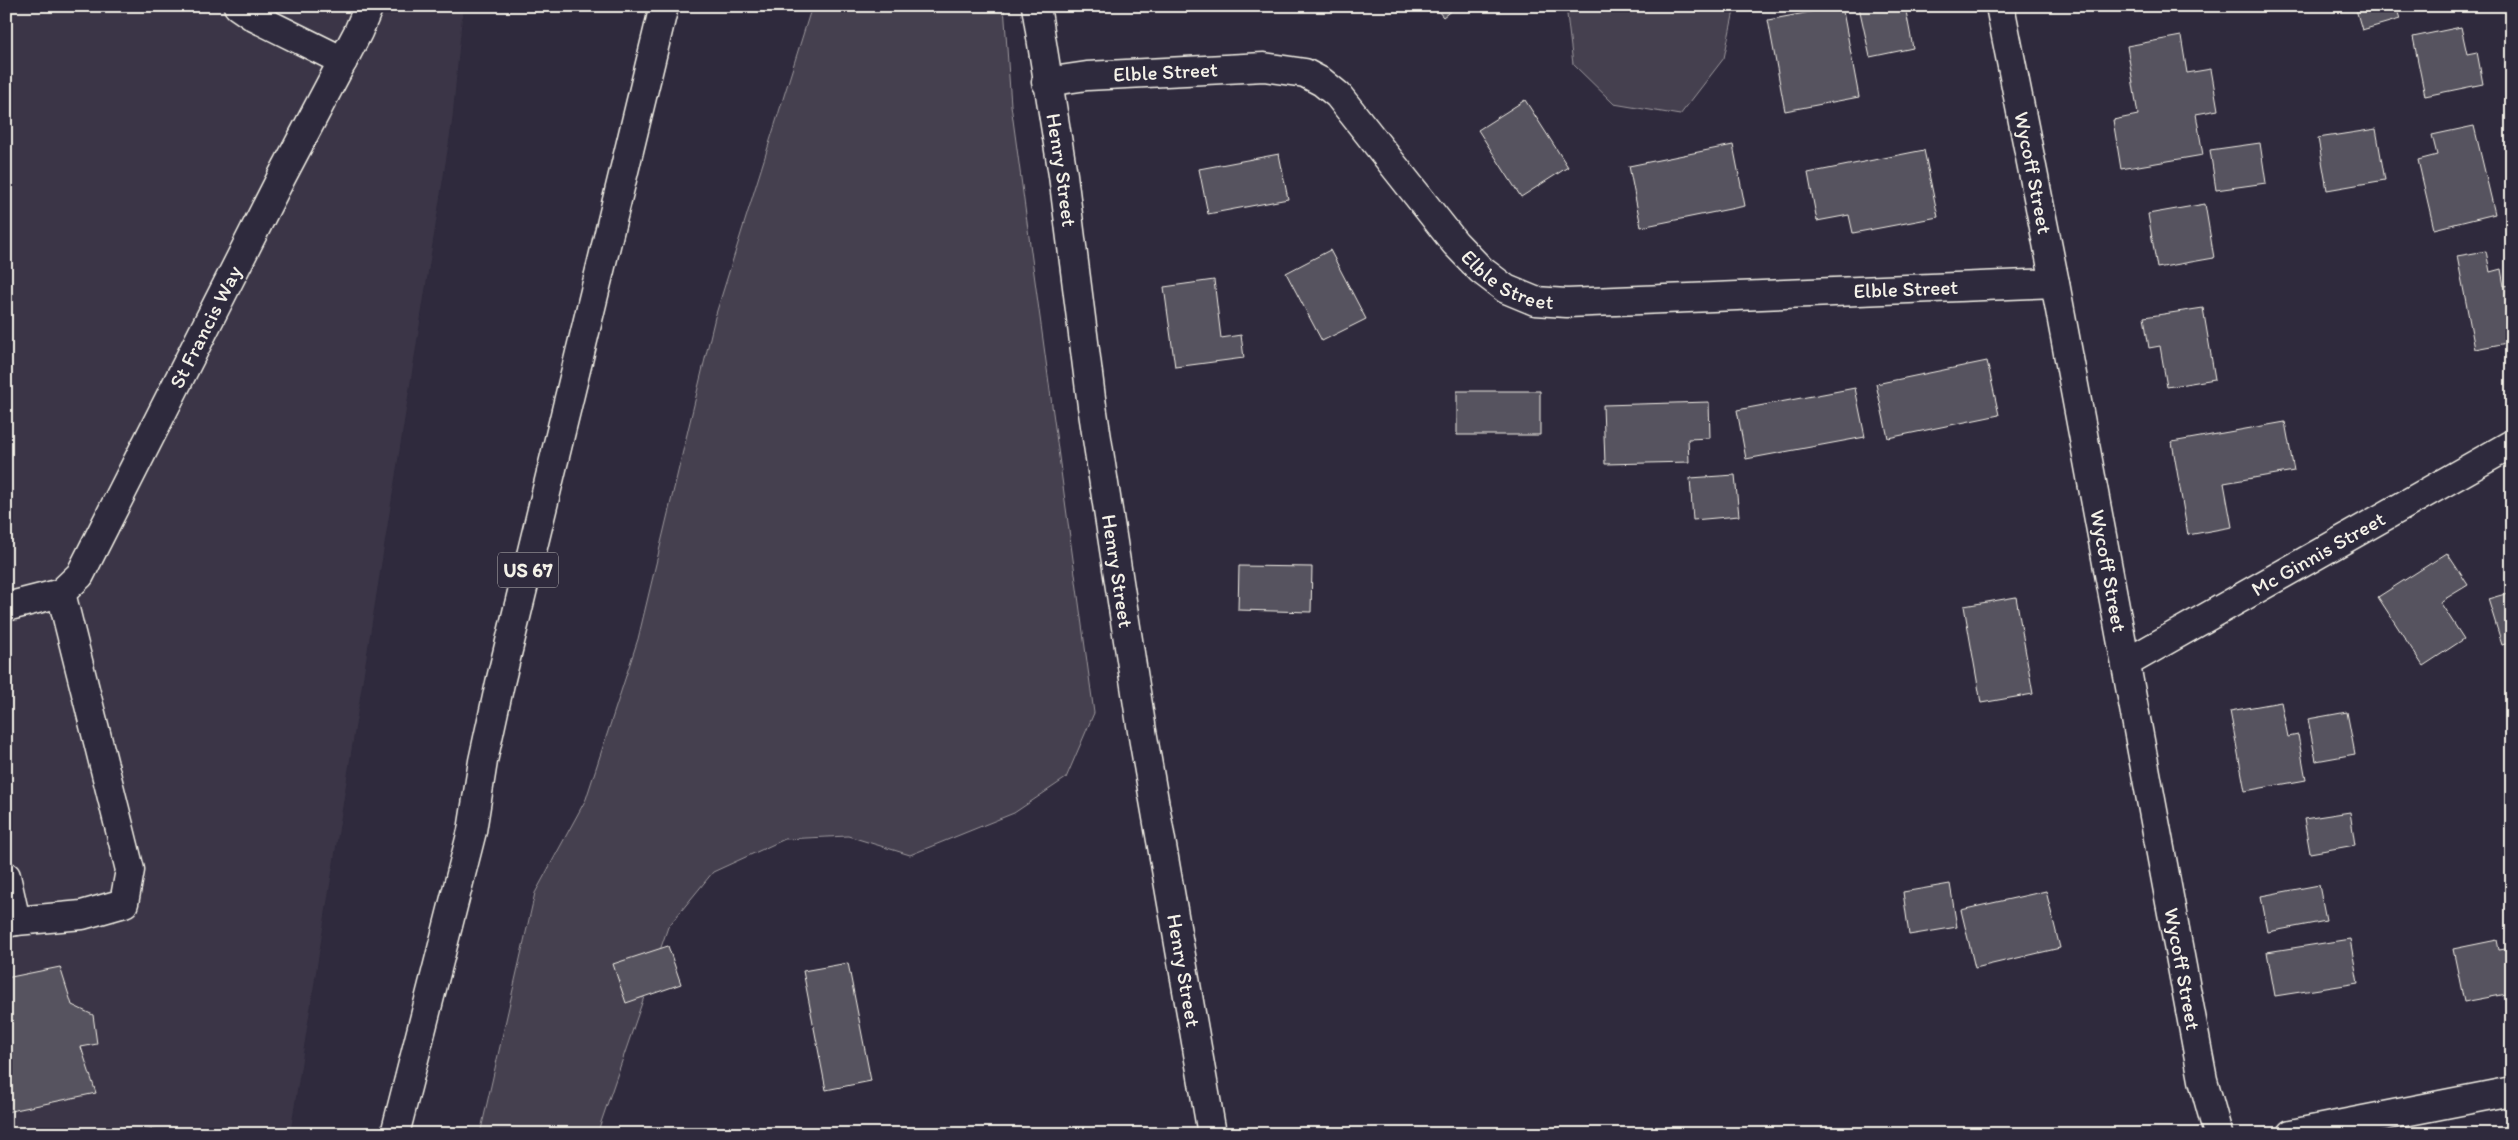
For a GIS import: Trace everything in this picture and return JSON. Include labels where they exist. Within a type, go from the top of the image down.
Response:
[{"type":"main road","points":[[238,6],[254,17],[343,61]]},
{"type":"main road","name":"St Francis Way","points":[[6,607],[61,593],[80,575],[281,178],[343,61],[369,6]]},
{"type":"main road","name":"US 67","points":[[395,1134],[472,831],[483,761],[500,683],[664,6]]},
{"type":"main road","name":"Henry Street","points":[[1036,6],[1046,82],[1063,175],[1092,406],[1142,731],[1212,1134]]},
{"type":"main road","name":"Wycoff Street","points":[[2000,6],[2055,283],[2203,1080],[2218,1134]]},
{"type":"main road","name":"Elble Street","points":[[1046,82],[1088,76],[1264,67],[1305,73],[1322,82],[1338,95],[1456,243],[1481,270],[1506,289],[1535,301],[1567,304],[2055,283]]},
{"type":"main road","name":"Mc Ginnis Street","points":[[2126,663],[2512,444]]},
{"type":"main road","points":[[6,876],[11,922],[82,915],[124,903],[130,870],[61,593]]},
{"type":"main road","points":[[2291,1134],[2512,1091]]},
{"type":"shaded area","points":[[6,6],[463,6],[452,122],[290,1134],[6,1134]]},
{"type":"shaded area","points":[[812,6],[1004,6],[1011,105],[1094,713],[1066,778],[1014,813],[910,855],[848,836],[785,839],[713,872],[668,927],[597,1134],[480,1134],[535,893],[586,799],[638,639],[715,317]]},
{"type":"shaded area","points":[[1566,6],[1735,6],[1724,58],[1680,115],[1614,104],[1573,64]]},
{"type":"building","points":[[1434,6],[1457,6],[1443,17]]},
{"type":"building","points":[[1842,6],[1859,97],[1785,111],[1768,20]]},
{"type":"building","points":[[1905,6],[1913,48],[1870,57],[1859,7]]},
{"type":"building","points":[[2355,6],[2396,6],[2400,19],[2362,30]]},
{"type":"building","points":[[2461,27],[2467,54],[2477,52],[2483,84],[2425,96],[2413,37]]},
{"type":"building","points":[[2181,36],[2187,73],[2211,69],[2218,110],[2196,114],[2203,155],[2121,169],[2113,120],[2138,115],[2127,46]]},
{"type":"building","points":[[1525,100],[1568,167],[1521,197],[1478,130]]},
{"type":"building","points":[[2474,126],[2495,214],[2434,229],[2418,160],[2437,155],[2432,135]]},
{"type":"building","points":[[2376,129],[2385,180],[2327,190],[2318,138]]},
{"type":"building","points":[[2260,143],[2266,183],[2216,190],[2210,150]]},
{"type":"building","points":[[1733,145],[1745,206],[1641,227],[1629,166]]},
{"type":"building","points":[[1924,150],[1938,217],[1853,233],[1849,215],[1817,221],[1808,173]]},
{"type":"building","points":[[1279,154],[1288,199],[1208,214],[1199,169]]},
{"type":"building","points":[[2205,204],[2214,258],[2157,268],[2148,214]]},
{"type":"building","points":[[1330,250],[1366,319],[1322,341],[1286,273]]},
{"type":"building","points":[[2486,251],[2490,272],[2501,269],[2504,286],[2512,285],[2512,342],[2475,349],[2457,256]]},
{"type":"building","points":[[1214,280],[1221,338],[1241,335],[1244,358],[1175,367],[1164,287]]},
{"type":"building","points":[[2203,308],[2215,379],[2167,387],[2160,346],[2149,348],[2144,317]]},
{"type":"building","points":[[1987,361],[1999,415],[1888,438],[1876,384]]},
{"type":"building","points":[[1855,388],[1865,437],[1746,459],[1737,410]]},
{"type":"building","points":[[1457,391],[1540,391],[1540,435],[1457,435]]},
{"type":"building","points":[[1709,402],[1710,438],[1688,439],[1689,462],[1605,464],[1603,405]]},
{"type":"building","points":[[2285,422],[2294,471],[2224,483],[2232,527],[2188,535],[2172,442]]},
{"type":"building","points":[[1735,475],[1739,516],[1693,520],[1690,478]]},
{"type":"building","points":[[2447,553],[2468,585],[2440,602],[2464,639],[2423,666],[2378,597]]},
{"type":"building","points":[[1239,566],[1312,567],[1311,612],[1238,610]]},
{"type":"building","points":[[2512,592],[2512,641],[2502,644],[2488,599]]},
{"type":"building","points":[[2016,597],[2033,694],[1981,703],[1964,606]]},
{"type":"building","points":[[2281,702],[2288,737],[2298,735],[2306,780],[2245,791],[2230,711]]},
{"type":"building","points":[[2347,712],[2355,754],[2316,761],[2308,719]]},
{"type":"building","points":[[2350,812],[2355,845],[2310,853],[2304,819]]},
{"type":"building","points":[[1950,884],[1957,927],[1909,935],[1903,892]]},
{"type":"building","points":[[2319,885],[2326,921],[2268,932],[2261,896]]},
{"type":"building","points":[[2046,891],[2060,948],[1975,968],[1961,910]]},
{"type":"building","points":[[2350,939],[2358,983],[2275,996],[2267,952]]},
{"type":"building","points":[[2497,940],[2499,950],[2512,948],[2512,993],[2464,1002],[2453,949]]},
{"type":"building","points":[[668,946],[681,984],[626,1003],[613,964]]},
{"type":"building","points":[[848,963],[871,1081],[826,1090],[803,971]]},
{"type":"building","points":[[60,967],[72,1005],[93,1015],[97,1044],[81,1047],[96,1093],[6,1112],[6,978]]},
{"type":"building","points":[[155,1129],[156,1134],[135,1134]]}]
